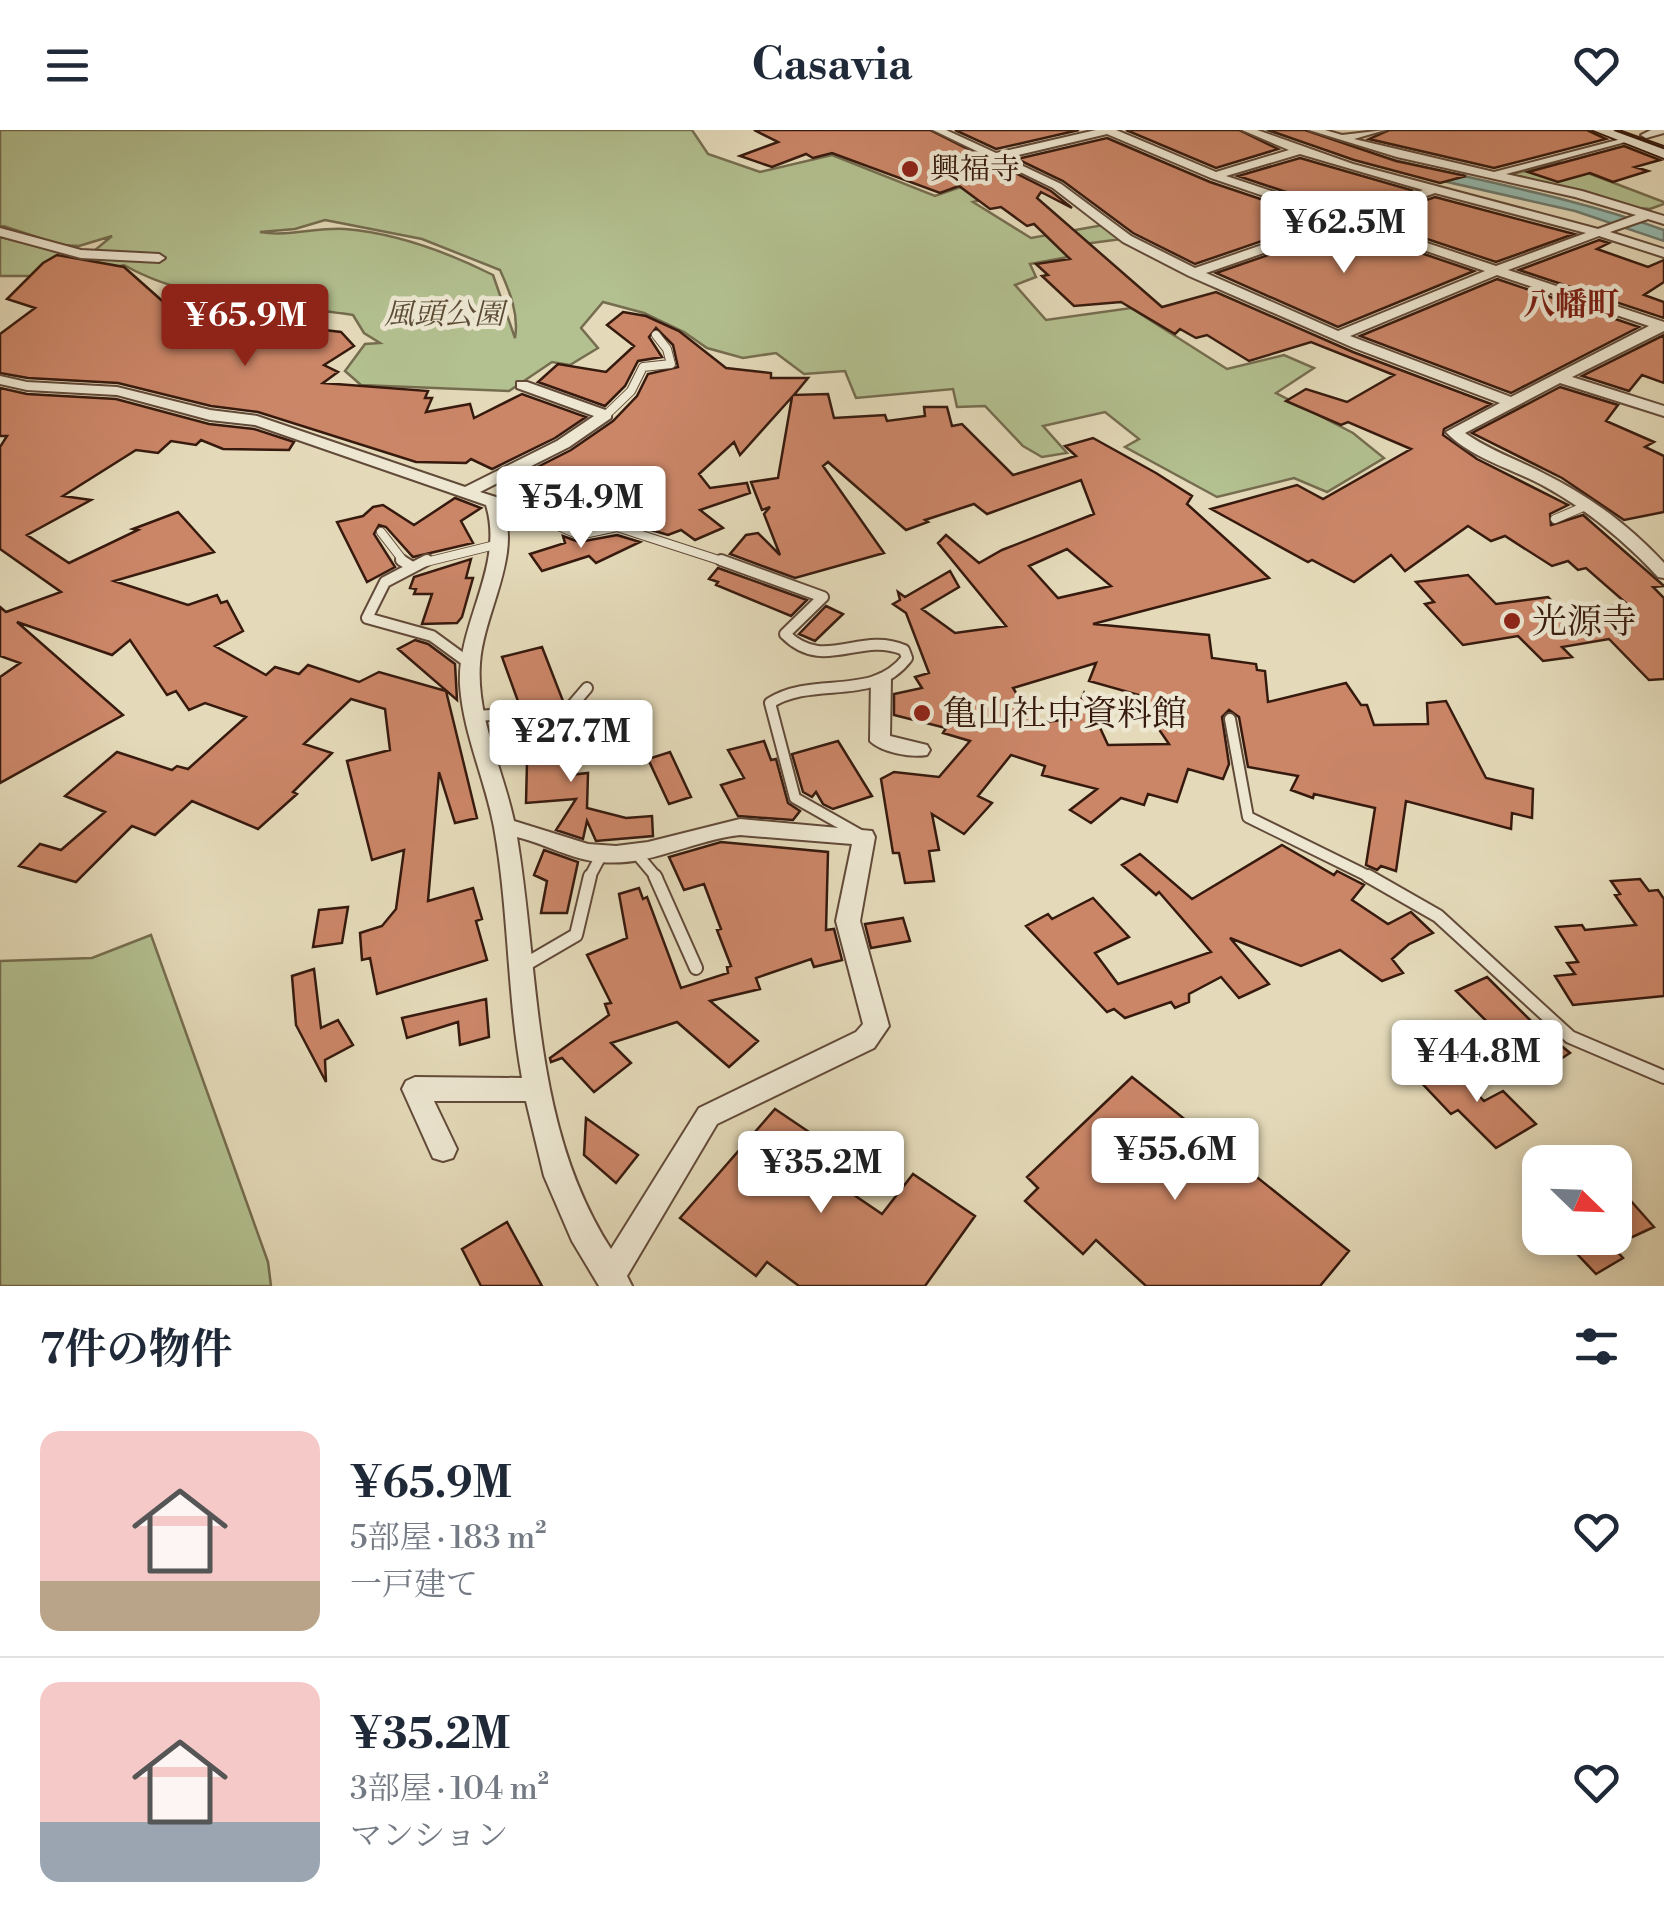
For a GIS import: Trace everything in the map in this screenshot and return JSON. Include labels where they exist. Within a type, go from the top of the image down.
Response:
[{"type":"street","points":[[938,130],[1057,186],[1127,239],[1194,273],[1338,336],[1509,400]]},
{"type":"street","points":[[999,156],[1108,130],[1215,176],[1662,326]]},
{"type":"street","points":[[1248,130],[1297,151],[1598,231],[1664,253]]},
{"type":"street","points":[[1314,130],[1574,192],[1664,220]]},
{"type":"street","points":[[1342,139],[1380,130]]},
{"type":"street","points":[[1602,130],[1642,133],[1664,141]]},
{"type":"street","points":[[1493,175],[1642,133]]},
{"type":"street","points":[[1642,133],[1664,153]]},
{"type":"street","points":[[1215,176],[1297,151]]},
{"type":"street","points":[[1194,273],[1436,190]]},
{"type":"street","points":[[1338,336],[1496,270],[1664,210]]},
{"type":"street","points":[[0,232],[82,254],[159,258]]},
{"type":"street","points":[[1662,326],[1509,400],[1454,432],[1474,447],[1588,505],[1616,524],[1664,573]]},
{"type":"street","points":[[1560,378],[1664,410]]},
{"type":"street","points":[[0,380],[27,386],[117,391],[210,416],[257,421],[493,502],[498,544],[470,664],[478,716],[506,828],[535,1090],[553,1169],[577,1223],[614,1281],[708,1116],[864,1040],[876,1026],[848,921],[864,838],[731,826],[636,853],[602,854],[557,845],[521,828],[506,828]]},
{"type":"street","points":[[522,386],[606,414]]},
{"type":"street","points":[[470,491],[563,444],[606,414]]},
{"type":"street","points":[[882,680],[880,742],[920,750]]},
{"type":"street","points":[[443,1149],[415,1089],[535,1090]]},
{"type":"lane","points":[[606,414],[632,391],[642,366],[671,364],[667,349],[656,335]]},
{"type":"lane","points":[[1556,519],[1588,505]]},
{"type":"lane","points":[[496,508],[531,514],[579,535],[617,528],[668,540],[823,597],[790,624],[785,634],[792,643],[822,654],[874,642],[900,646],[907,658],[904,665],[882,680],[848,688],[795,690],[778,694],[770,702],[795,798],[812,812],[839,821],[864,838]]},
{"type":"lane","points":[[381,532],[399,559],[412,567]]},
{"type":"lane","points":[[470,664],[452,646],[428,631],[367,618],[385,582],[435,557],[498,544]]},
{"type":"lane","points":[[478,716],[569,708],[587,688]]},
{"type":"lane","points":[[1230,719],[1248,817],[1344,862],[1438,916],[1570,1036],[1664,1077]]},
{"type":"lane","points":[[636,853],[656,877],[696,968]]},
{"type":"lane","points":[[521,967],[576,935],[586,884],[602,854]]},
{"type":"green space","name":"風頭公園","points":[[0,130],[692,130],[708,154],[760,172],[832,155],[935,196],[972,183],[998,196],[973,202],[1031,238],[1103,225],[1122,239],[1069,246],[1079,255],[1030,264],[1036,277],[1015,285],[1046,320],[1131,308],[1227,369],[1284,355],[1314,368],[1276,393],[1353,433],[1384,458],[1327,492],[1294,478],[1217,497],[1125,447],[1139,439],[1105,412],[1043,426],[1067,453],[1042,457],[1023,446],[985,406],[957,407],[953,389],[856,398],[845,371],[804,374],[776,353],[743,358],[707,348],[644,313],[603,302],[581,328],[598,348],[570,365],[552,362],[509,391],[361,385],[345,371],[365,344],[380,343],[364,333],[353,315],[206,295],[150,278],[124,265],[81,276],[0,276],[0,237],[78,257],[94,251],[112,236],[79,246],[61,245],[0,225]],"holes":[[[325,220],[422,239],[500,270],[515,312],[515,338],[493,275],[458,259],[364,231],[260,232],[295,229]]]},
{"type":"green space","points":[[1559,162],[1664,204],[1638,208],[1512,174]]},
{"type":"green space","points":[[151,935],[268,1262],[271,1286],[0,1286],[0,961],[92,958]]},
{"type":"water","points":[[1266,130],[1312,136],[1595,208],[1664,230],[1664,241],[1575,211],[1377,166]]},
{"type":"building","points":[[754,130],[930,130],[1051,191],[1072,208],[1041,192],[1037,198],[1162,307],[1216,292],[1353,352],[1491,404],[1444,429],[1443,435],[1477,459],[1568,505],[1550,514],[1551,525],[1583,515],[1664,586],[1653,587],[1664,598],[1664,679],[1649,680],[1609,639],[1562,647],[1572,657],[1543,661],[1518,636],[1463,645],[1425,604],[1434,602],[1416,582],[1468,575],[1496,604],[1548,597],[1565,614],[1626,603],[1586,568],[1578,570],[1568,561],[1552,566],[1505,536],[1491,541],[1468,526],[1405,571],[1391,555],[1354,582],[1312,560],[1308,562],[1211,509],[1297,485],[1323,499],[1411,449],[1286,401],[1306,389],[1347,402],[1394,375],[1311,342],[1249,361],[1207,335],[1196,338],[1180,329],[1175,334],[1121,302],[1074,306],[1042,276],[1048,275],[1036,264],[1070,259],[1034,224],[1027,226],[1001,207],[990,209],[959,186],[940,193],[832,153],[813,158],[806,154],[772,167],[740,156],[778,142]]},
{"type":"building","points":[[955,130],[1079,130],[996,149]]},
{"type":"building","points":[[1126,130],[1239,130],[1278,149],[1216,168]]},
{"type":"building","points":[[1268,130],[1305,130],[1396,161],[1466,176],[1440,183],[1354,160]]},
{"type":"building","points":[[1389,130],[1587,130],[1606,139],[1494,168],[1369,139]]},
{"type":"building","points":[[1107,138],[1210,182],[1323,220],[1195,264],[1133,233],[1063,181],[1017,159]]},
{"type":"building","points":[[1624,146],[1660,160],[1635,167],[1648,171],[1613,182],[1590,173],[1558,182],[1528,172]]},
{"type":"building","points":[[1300,158],[1411,190],[1346,212],[1238,176]]},
{"type":"building","points":[[1435,197],[1574,234],[1496,262],[1370,220]]},
{"type":"building","points":[[1347,228],[1474,271],[1338,327],[1216,273]]},
{"type":"building","points":[[1599,240],[1609,243],[1597,249],[1648,267],[1664,260],[1664,282],[1644,295],[1664,302],[1664,318],[1519,270]]},
{"type":"building","points":[[57,255],[124,267],[168,306],[186,300],[213,322],[256,322],[341,332],[354,346],[324,365],[338,372],[323,383],[428,391],[425,398],[432,398],[426,412],[470,404],[474,418],[522,394],[586,417],[555,438],[492,469],[471,459],[466,463],[416,462],[258,412],[211,406],[118,383],[0,373],[0,334],[35,308],[7,299],[43,263]]},
{"type":"building","points":[[1497,279],[1639,327],[1511,393],[1360,336]]},
{"type":"building","points":[[623,312],[646,316],[679,331],[726,368],[771,373],[771,378],[808,378],[794,395],[828,394],[834,418],[885,415],[887,421],[925,416],[924,407],[947,407],[952,426],[962,424],[1013,475],[1076,456],[1065,446],[1093,438],[1192,496],[1187,504],[1269,578],[1093,624],[1209,635],[1212,658],[1256,664],[1257,670],[1265,671],[1268,702],[1346,683],[1361,705],[1367,705],[1374,725],[1428,724],[1427,703],[1446,701],[1486,778],[1533,789],[1532,818],[1512,813],[1511,829],[1406,801],[1396,871],[1381,866],[1377,870],[1366,865],[1375,808],[1314,794],[1313,798],[1291,790],[1298,776],[1248,767],[1239,717],[1229,710],[1222,717],[1229,764],[1223,779],[1188,769],[1177,802],[1148,794],[1144,805],[1121,798],[1091,823],[1070,810],[1097,789],[1042,775],[1045,766],[1011,755],[978,796],[992,803],[964,834],[932,814],[939,850],[929,851],[934,881],[905,883],[899,853],[893,853],[881,779],[894,772],[939,777],[970,741],[943,733],[946,728],[894,715],[894,694],[922,688],[915,677],[929,673],[906,613],[893,604],[900,600],[898,592],[905,597],[950,571],[959,587],[922,609],[955,633],[1006,626],[938,543],[946,535],[979,563],[1094,514],[1081,480],[987,514],[974,504],[906,530],[828,462],[823,466],[884,553],[795,578],[730,554],[746,535],[758,533],[780,555],[764,514],[770,507],[762,510],[751,482],[778,478],[792,397],[740,455],[734,442],[699,474],[710,488],[747,483],[750,493],[700,510],[723,528],[695,540],[681,530],[668,535],[618,520],[580,527],[557,517],[550,493],[544,496],[512,480],[571,450],[613,421],[637,396],[648,374],[678,367],[673,345],[656,328],[649,337],[662,357],[638,361],[625,386],[605,406],[538,382],[558,364],[606,372],[634,346],[607,325]],"holes":[[[1067,549],[1111,586],[1058,598],[1029,566]],[[1096,663],[1089,681],[1146,697],[1143,706],[1169,744],[1108,745],[1084,693],[1072,719],[1035,723],[1013,688]]]},
{"type":"building","points":[[1664,335],[1664,383],[1642,375],[1629,391],[1582,376]]},
{"type":"building","points":[[1560,387],[1618,405],[1606,421],[1654,442],[1645,447],[1664,456],[1664,512],[1624,520],[1562,478],[1472,433]]},
{"type":"building","points":[[0,388],[27,394],[116,399],[209,424],[254,429],[294,442],[289,450],[223,449],[201,440],[196,445],[171,441],[158,453],[136,450],[63,496],[91,500],[27,535],[69,563],[138,530],[133,529],[178,512],[214,552],[114,581],[188,605],[217,595],[221,603],[227,601],[243,631],[215,646],[266,675],[275,667],[299,674],[308,665],[359,682],[379,672],[446,691],[477,818],[455,823],[439,772],[428,901],[473,888],[482,919],[476,921],[487,960],[377,994],[370,958],[362,960],[360,933],[382,926],[396,909],[404,850],[372,860],[347,761],[390,750],[385,709],[351,699],[304,744],[332,753],[293,792],[297,794],[258,829],[192,801],[155,835],[132,826],[76,882],[19,866],[40,844],[61,850],[105,812],[65,796],[117,752],[172,770],[177,766],[188,769],[246,717],[205,703],[189,710],[176,691],[167,695],[130,640],[112,655],[17,622],[123,715],[0,783],[0,677],[20,663],[0,656],[0,607],[6,612],[61,592],[0,549],[0,447],[7,436],[0,436]]},
{"type":"building","points":[[455,498],[481,508],[461,521],[473,543],[413,557],[386,527],[379,525],[374,534],[395,567],[367,582],[337,522],[363,516],[373,507],[383,505],[414,525]]},
{"type":"building","points":[[617,535],[640,542],[596,563],[589,556],[542,571],[530,554],[565,543],[563,536],[579,542]]},
{"type":"building","points":[[471,559],[466,578],[473,578],[462,617],[457,623],[422,624],[432,594],[414,594],[416,589],[410,588],[414,577]]},
{"type":"building","points":[[718,568],[807,600],[791,616],[716,585],[718,582],[709,579]]},
{"type":"building","points":[[826,606],[843,614],[815,641],[799,634]]},
{"type":"building","points":[[415,640],[428,644],[455,664],[457,700],[398,649]]},
{"type":"building","points":[[542,647],[563,701],[519,704],[502,657]]},
{"type":"building","points":[[632,703],[630,727],[604,728],[606,704]]},
{"type":"building","points":[[570,718],[575,730],[570,730],[569,775],[588,773],[587,808],[626,818],[652,816],[653,836],[596,841],[587,821],[583,839],[556,830],[576,799],[526,803],[528,721]]},
{"type":"building","points":[[764,741],[771,760],[776,759],[788,803],[800,811],[793,820],[738,816],[721,785],[744,778],[728,750]]},
{"type":"building","points":[[838,741],[872,796],[833,809],[823,804],[816,792],[812,797],[803,792],[792,754]]},
{"type":"building","points":[[670,752],[691,797],[669,804],[648,759]]},
{"type":"building","points":[[721,842],[828,852],[826,930],[834,929],[842,960],[814,967],[811,959],[756,978],[760,989],[710,1001],[758,1041],[729,1067],[677,1022],[611,1043],[631,1063],[594,1092],[562,1058],[551,1062],[550,1058],[609,1015],[605,1004],[611,1003],[587,955],[627,938],[619,894],[639,888],[643,899],[647,897],[681,988],[728,973],[727,967],[731,966],[704,884],[684,890],[669,857]]},
{"type":"building","points":[[1282,845],[1334,875],[1337,871],[1364,885],[1352,900],[1388,924],[1411,912],[1433,933],[1409,944],[1392,959],[1403,973],[1382,981],[1340,950],[1301,966],[1230,938],[1269,984],[1239,998],[1221,977],[1189,994],[1189,1002],[1175,1008],[1171,1002],[1125,1018],[1114,1009],[1107,1012],[1026,926],[1048,914],[1052,919],[1093,898],[1129,937],[1095,953],[1118,984],[1211,952],[1159,892],[1156,895],[1122,865],[1140,854],[1192,899]]},
{"type":"building","points":[[544,850],[578,862],[567,913],[541,913],[547,881],[534,875]]},
{"type":"building","points":[[1640,879],[1649,891],[1658,890],[1664,899],[1664,996],[1573,1005],[1555,976],[1575,974],[1567,963],[1578,962],[1556,927],[1582,925],[1585,930],[1636,925],[1615,895],[1620,894],[1611,881]]},
{"type":"building","points":[[348,907],[342,943],[313,947],[319,910]]},
{"type":"building","points":[[903,918],[910,941],[871,948],[865,924]]},
{"type":"building","points":[[314,969],[321,1028],[338,1020],[353,1045],[325,1060],[326,1082],[296,1025],[292,976]]},
{"type":"building","points":[[1487,977],[1570,1053],[1539,1073],[1456,991]]},
{"type":"building","points":[[486,999],[489,1037],[460,1045],[458,1022],[407,1038],[402,1018]]},
{"type":"building","points":[[1446,1061],[1484,1101],[1503,1091],[1536,1124],[1496,1148],[1458,1110],[1451,1114],[1416,1077]]},
{"type":"building","points":[[1132,1077],[1349,1251],[1320,1286],[1146,1286],[1096,1240],[1083,1254],[1025,1201],[1038,1188],[1027,1177]]},
{"type":"building","points":[[775,1109],[849,1159],[832,1180],[882,1214],[913,1174],[975,1216],[925,1286],[799,1286],[767,1262],[756,1276],[680,1218]]},
{"type":"building","points":[[586,1118],[638,1155],[616,1183],[584,1155]]},
{"type":"building","points":[[1632,1202],[1654,1227],[1632,1237]]},
{"type":"building","points":[[507,1222],[542,1286],[481,1286],[462,1249]]},
{"type":"building","points":[[1578,1255],[1623,1258],[1596,1274]]},
{"type":"tram line","points":[[1615,130],[1664,148]]},
{"type":"place","name":"興福寺","points":[[910,169]]},
{"type":"place","name":"光源寺","points":[[1512,621]]},
{"type":"place","name":"亀山社中資料館","points":[[922,713]]},
{"type":"district","name":"八幡町","points":[[1571,304]]}]
